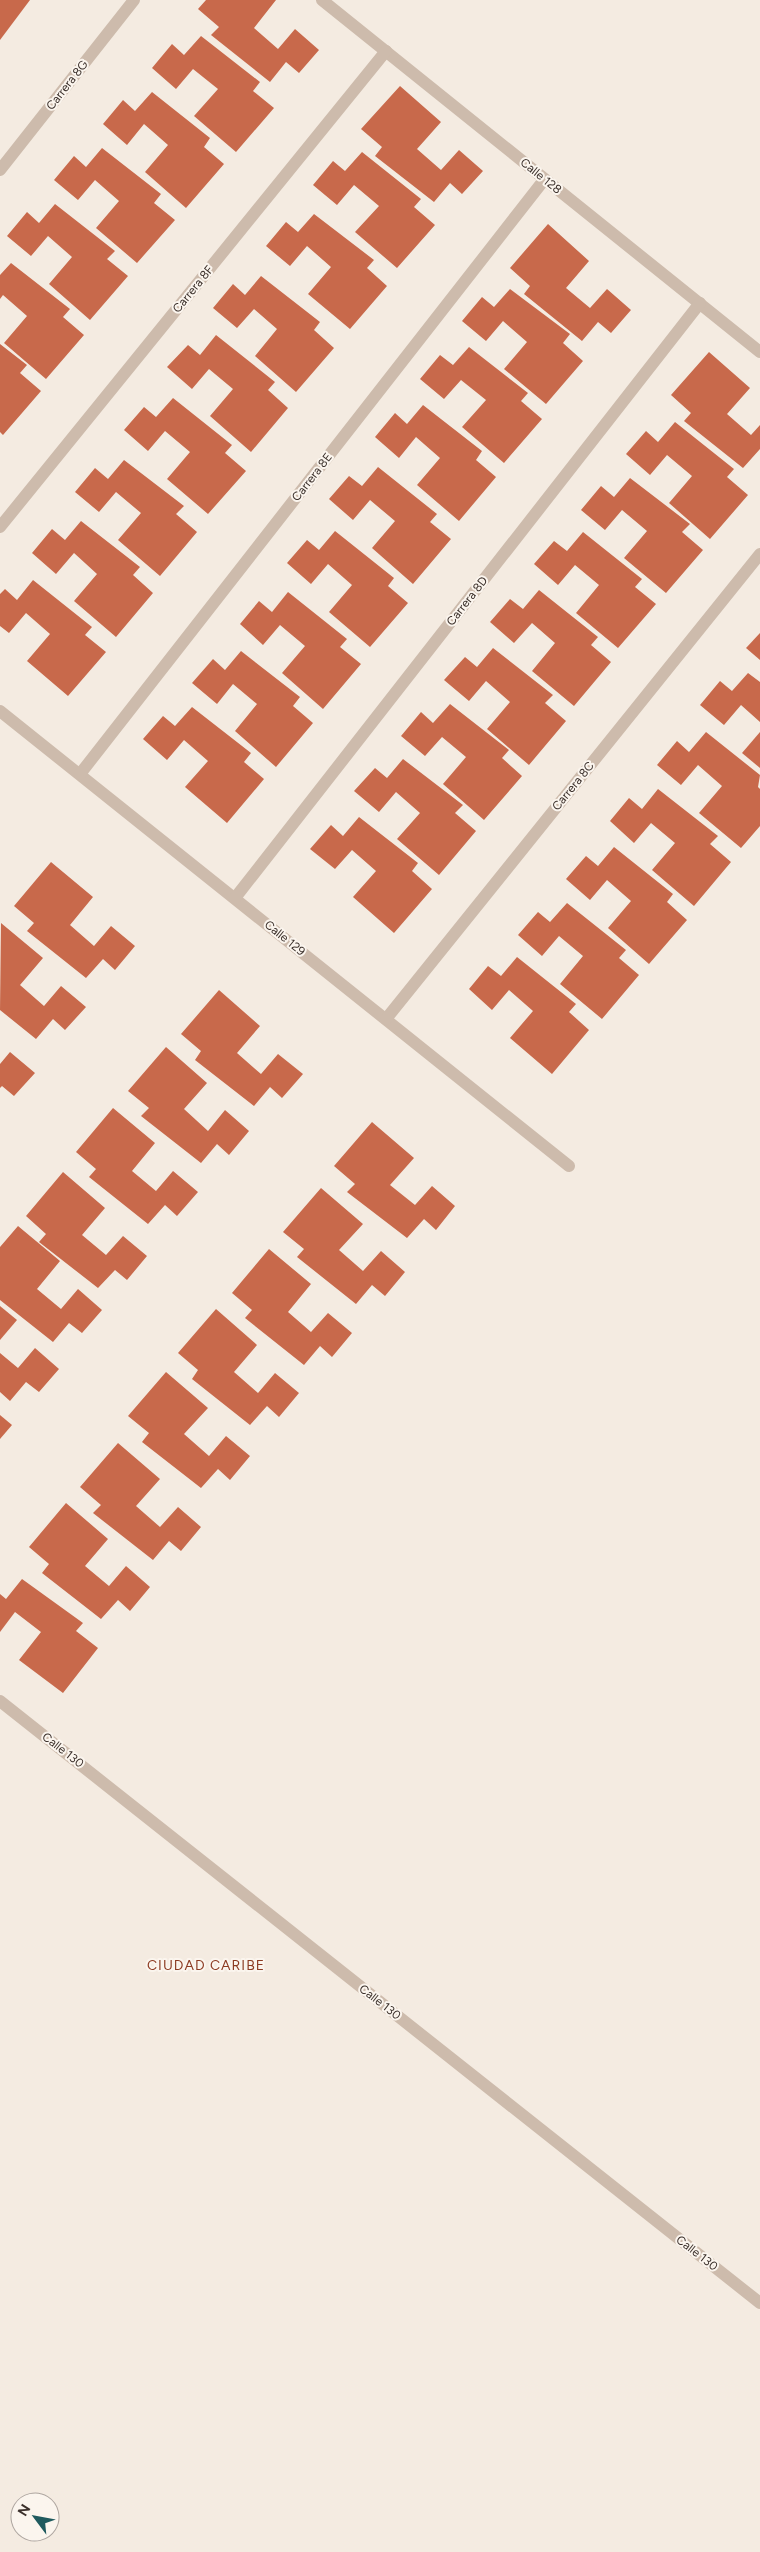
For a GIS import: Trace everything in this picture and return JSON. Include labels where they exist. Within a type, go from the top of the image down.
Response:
[{"type":"street","name":"Carrera 8G","points":[[0,170],[134,0]]},
{"type":"street","name":"Calle 128","points":[[322,0],[760,352]]},
{"type":"street","name":"Carrera 8F","points":[[0,528],[386,51]]},
{"type":"street","name":"Carrera 8E","points":[[80,774],[544,180]]},
{"type":"street","name":"Carrera 8D","points":[[235,898],[700,304]]},
{"type":"street","name":"Carrera 8C","points":[[386,1019],[760,554]]},
{"type":"street","name":"Calle 129","points":[[0,711],[569,1166]]},
{"type":"street","name":"Calle 130","points":[[0,1701],[760,2303]]},
{"type":"building","points":[[0,0],[30,0],[0,40]]},
{"type":"building","points":[[206,0],[276,0],[254,28],[278,49],[295,29],[319,50],[299,73],[286,62],[270,82],[211,35],[219,27],[198,9]]},
{"type":"building","points":[[201,36],[260,82],[253,91],[274,108],[236,152],[194,116],[218,89],[193,69],[176,89],[152,68],[172,44],[184,55]]},
{"type":"building","points":[[400,86],[441,122],[417,149],[441,170],[459,150],[483,171],[462,194],[450,183],[434,202],[375,156],[382,147],[361,129]]},
{"type":"building","points":[[152,92],[210,138],[204,147],[224,164],[186,208],[145,172],[168,145],[144,124],[127,145],[103,124],[123,100],[135,111]]},
{"type":"building","points":[[102,148],[161,194],[154,203],[175,220],[137,263],[96,228],[119,201],[95,180],[78,200],[54,180],[74,156],[86,167]]},
{"type":"building","points":[[362,152],[421,199],[414,207],[435,225],[397,268],[355,232],[379,206],[354,185],[337,205],[313,185],[333,161],[345,171]]},
{"type":"building","points":[[55,204],[115,251],[107,259],[128,276],[90,320],[49,284],[72,257],[48,236],[31,256],[7,236],[27,212],[39,223]]},
{"type":"building","points":[[314,214],[374,260],[367,268],[387,286],[350,329],[308,294],[331,267],[307,246],[290,266],[266,246],[286,222],[298,232]]},
{"type":"building","points":[[548,224],[589,261],[566,288],[590,308],[607,289],[631,310],[611,333],[598,322],[582,341],[524,294],[530,286],[510,268]]},
{"type":"building","points":[[11,263],[70,309],[63,317],[84,335],[46,379],[4,343],[27,316],[3,295],[0,299],[0,275]]},
{"type":"building","points":[[261,276],[320,322],[314,330],[334,348],[296,392],[255,356],[277,329],[254,309],[237,328],[213,308],[233,284],[245,295]]},
{"type":"building","points":[[510,289],[570,334],[563,343],[583,361],[546,404],[504,369],[527,342],[503,321],[486,341],[462,321],[482,297],[494,307]]},
{"type":"building","points":[[216,335],[275,382],[268,390],[288,408],[251,452],[210,416],[233,389],[209,369],[192,389],[167,367],[188,345],[200,355]]},
{"type":"building","points":[[0,344],[27,365],[20,373],[41,391],[3,435],[0,432]]},
{"type":"building","points":[[469,347],[528,393],[521,401],[542,419],[504,463],[462,427],[486,400],[461,380],[444,399],[420,379],[440,355],[453,365]]},
{"type":"building","points":[[709,352],[750,388],[727,414],[751,435],[760,425],[760,449],[743,468],[684,421],[691,413],[671,395]]},
{"type":"building","points":[[173,398],[232,445],[225,453],[246,471],[208,514],[167,479],[190,452],[165,431],[148,451],[124,430],[144,407],[156,417]]},
{"type":"building","points":[[423,405],[482,451],[476,460],[496,477],[459,521],[417,485],[440,458],[416,437],[399,458],[375,437],[395,413],[407,424]]},
{"type":"building","points":[[675,422],[734,469],[727,477],[748,495],[710,539],[669,503],[692,476],[667,455],[650,475],[626,454],[646,431],[658,442]]},
{"type":"building","points":[[124,460],[184,506],[176,514],[197,532],[160,576],[118,540],[141,513],[116,492],[99,512],[75,492],[95,468],[108,479]]},
{"type":"building","points":[[378,467],[437,514],[430,522],[451,539],[413,584],[372,548],[395,521],[370,500],[353,520],[329,499],[349,476],[362,486]]},
{"type":"building","points":[[630,478],[690,524],[682,532],[703,550],[666,593],[624,558],[647,531],[622,510],[605,530],[581,510],[601,486],[614,497]]},
{"type":"building","points":[[81,521],[140,567],[133,575],[153,593],[116,637],[74,601],[97,574],[74,553],[56,574],[32,553],[52,529],[65,540]]},
{"type":"building","points":[[335,531],[394,578],[388,586],[408,603],[370,647],[329,612],[352,585],[328,564],[311,584],[287,563],[307,540],[319,550]]},
{"type":"building","points":[[583,532],[642,579],[635,587],[656,604],[618,648],[576,613],[599,585],[575,565],[558,585],[534,564],[554,541],[567,551]]},
{"type":"building","points":[[33,580],[92,627],[85,635],[106,652],[68,696],[27,661],[50,634],[26,613],[9,633],[0,626],[0,594],[5,589],[17,600]]},
{"type":"building","points":[[539,590],[598,637],[591,645],[611,662],[574,706],[532,671],[555,643],[532,623],[514,643],[490,622],[510,599],[523,609]]},
{"type":"building","points":[[288,592],[347,639],[340,647],[361,664],[323,709],[282,673],[305,646],[280,625],[263,645],[240,624],[259,601],[272,612]]},
{"type":"building","points":[[760,633],[760,660],[746,648]]},
{"type":"building","points":[[493,648],[553,695],[545,703],[566,721],[529,765],[487,729],[510,702],[486,681],[469,701],[444,680],[465,657],[477,667]]},
{"type":"building","points":[[241,651],[300,697],[293,706],[313,723],[276,767],[235,731],[257,704],[233,684],[217,704],[192,683],[213,659],[225,670]]},
{"type":"building","points":[[748,673],[760,682],[760,722],[741,705],[724,725],[700,705],[720,681],[732,691]]},
{"type":"building","points":[[450,704],[509,750],[502,758],[522,776],[484,820],[443,784],[466,757],[442,737],[425,756],[401,736],[421,712],[433,723]]},
{"type":"building","points":[[192,707],[251,753],[244,762],[264,779],[227,823],[185,787],[208,761],[184,740],[167,760],[143,739],[163,716],[175,726]]},
{"type":"building","points":[[706,732],[760,775],[758,787],[760,789],[760,826],[741,848],[699,813],[722,786],[698,765],[681,785],[657,765],[677,741],[689,752]]},
{"type":"building","points":[[760,732],[760,768],[742,753]]},
{"type":"building","points":[[403,759],[463,805],[455,813],[476,831],[439,875],[397,839],[420,813],[396,792],[379,812],[354,791],[375,768],[387,778]]},
{"type":"building","points":[[658,789],[718,836],[710,844],[731,862],[694,906],[652,870],[675,843],[651,823],[634,843],[610,821],[629,798],[642,809]]},
{"type":"building","points":[[359,817],[418,863],[412,871],[432,889],[394,933],[353,897],[376,871],[352,850],[335,869],[310,849],[331,825],[343,836]]},
{"type":"building","points":[[614,847],[673,894],[667,902],[687,920],[649,964],[608,928],[631,901],[607,880],[590,900],[566,879],[586,856],[598,866]]},
{"type":"building","points":[[51,862],[93,897],[70,925],[94,946],[111,926],[135,946],[115,970],[103,959],[86,978],[27,931],[34,923],[14,906]]},
{"type":"building","points":[[567,903],[626,950],[619,958],[639,975],[602,1019],[560,984],[583,956],[559,936],[542,956],[518,935],[538,912],[550,922]]},
{"type":"building","points":[[1,923],[43,958],[20,985],[44,1006],[61,986],[86,1007],[65,1030],[53,1019],[36,1039],[0,1010]]},
{"type":"building","points":[[517,957],[576,1004],[569,1012],[589,1030],[552,1074],[510,1038],[533,1011],[509,990],[492,1010],[469,989],[488,966],[501,976]]},
{"type":"building","points":[[219,990],[260,1026],[237,1053],[261,1074],[278,1054],[303,1074],[282,1098],[270,1087],[254,1106],[195,1060],[201,1051],[181,1034]]},
{"type":"building","points":[[166,1047],[207,1083],[184,1109],[208,1131],[225,1110],[249,1131],[229,1155],[217,1144],[201,1163],[141,1116],[149,1108],[128,1091]]},
{"type":"building","points":[[10,1052],[35,1073],[14,1096],[2,1086],[0,1088],[0,1064]]},
{"type":"building","points":[[113,1108],[155,1143],[132,1171],[156,1191],[173,1171],[198,1192],[177,1216],[165,1205],[148,1224],[89,1177],[96,1169],[76,1152]]},
{"type":"building","points":[[372,1122],[414,1158],[390,1185],[415,1205],[432,1186],[455,1206],[436,1230],[424,1219],[407,1238],[347,1192],[355,1184],[334,1166]]},
{"type":"building","points":[[63,1172],[105,1208],[82,1235],[106,1255],[123,1236],[147,1256],[127,1280],[115,1270],[98,1288],[39,1242],[46,1234],[26,1216]]},
{"type":"building","points":[[321,1188],[363,1224],[339,1250],[363,1271],[381,1251],[405,1272],[385,1296],[372,1285],[356,1304],[297,1257],[304,1249],[283,1232]]},
{"type":"building","points":[[18,1226],[60,1261],[37,1289],[61,1309],[78,1289],[102,1310],[82,1333],[69,1323],[53,1342],[0,1300],[0,1247]]},
{"type":"building","points":[[269,1249],[311,1284],[288,1312],[311,1332],[328,1313],[352,1333],[332,1357],[320,1346],[304,1365],[245,1318],[252,1310],[232,1293]]},
{"type":"building","points":[[0,1306],[17,1320],[0,1340]]},
{"type":"building","points":[[216,1309],[257,1345],[234,1372],[258,1393],[275,1373],[299,1393],[279,1417],[267,1406],[250,1425],[192,1379],[198,1370],[178,1353]]},
{"type":"building","points":[[35,1348],[59,1369],[39,1392],[26,1382],[10,1401],[0,1392],[0,1353],[18,1368]]},
{"type":"building","points":[[166,1372],[208,1408],[184,1434],[209,1456],[226,1436],[250,1456],[230,1480],[218,1469],[201,1488],[142,1442],[149,1433],[128,1416]]},
{"type":"building","points":[[0,1415],[12,1425],[0,1439]]},
{"type":"building","points":[[118,1443],[160,1479],[136,1506],[160,1527],[178,1507],[201,1527],[181,1551],[169,1541],[153,1560],[93,1513],[101,1505],[80,1487]]},
{"type":"building","points":[[66,1503],[108,1539],[85,1566],[109,1586],[126,1566],[150,1587],[130,1611],[118,1600],[101,1619],[42,1573],[49,1564],[29,1547]]},
{"type":"building","points":[[22,1579],[83,1623],[76,1631],[98,1648],[63,1693],[19,1660],[41,1632],[15,1612],[0,1632],[0,1594],[6,1599]]},
{"type":"district","name":"CIUDAD CARIBE","points":[[206,1965]]}]
